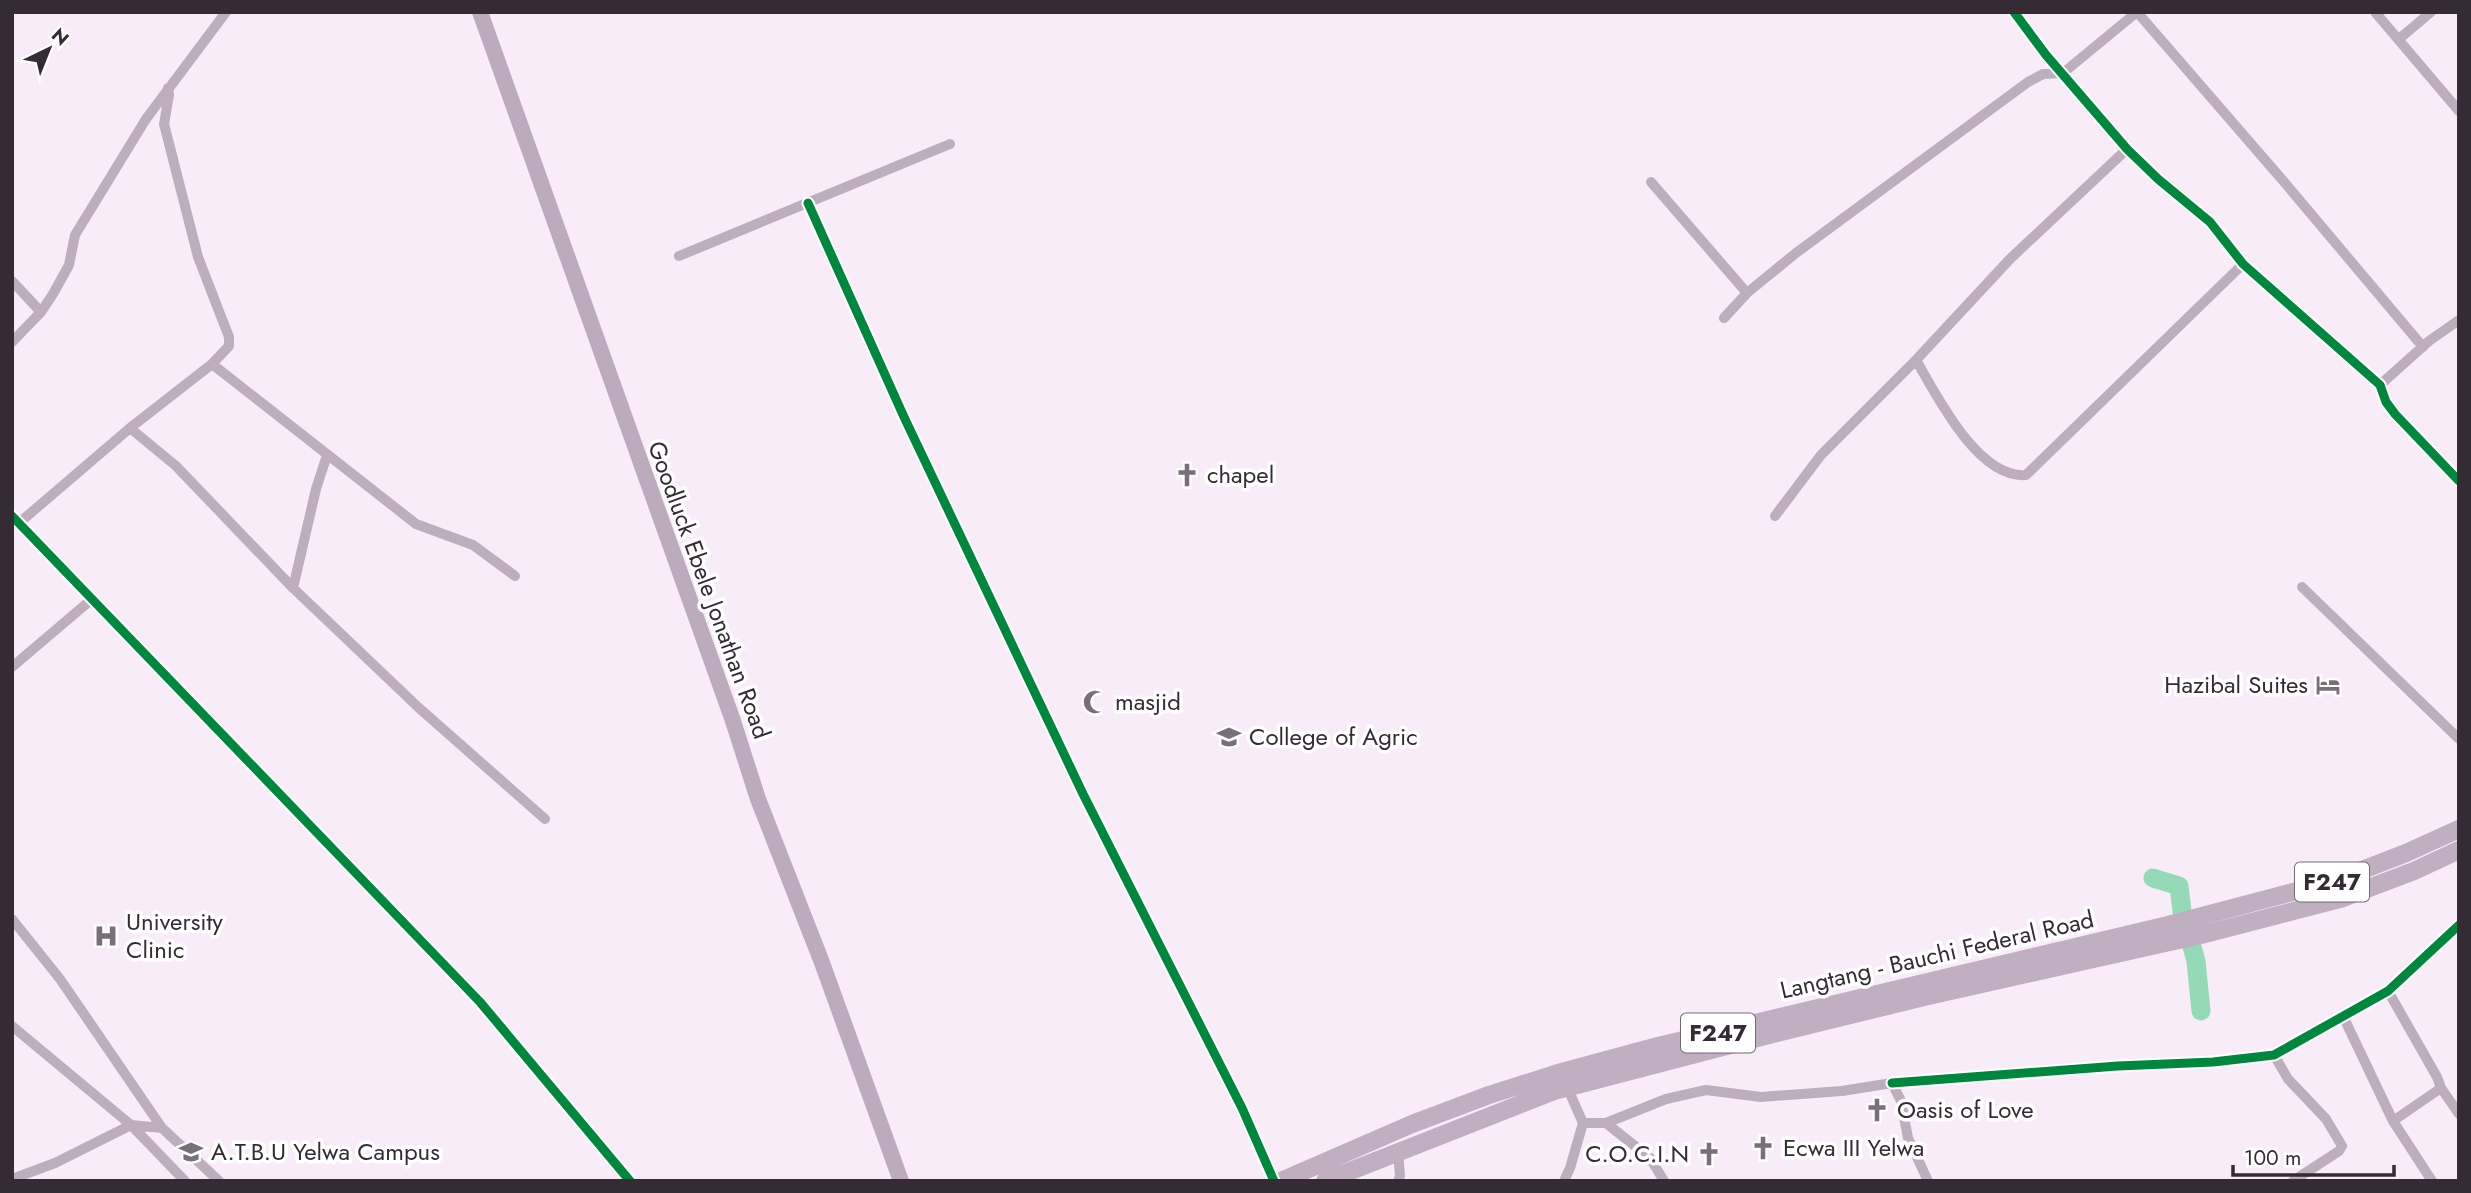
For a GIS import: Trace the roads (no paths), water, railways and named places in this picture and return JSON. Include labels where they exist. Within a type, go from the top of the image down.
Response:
[{"type":"main road","name":"Goodluck Ebele Jonathan Road","points":[[480,12],[732,718],[758,799],[821,960],[901,1181]]},
{"type":"main road","name":"F247","points":[[2200,926],[2359,873],[2459,829]]},
{"type":"main road","name":"F247","points":[[1325,1181],[1479,1119],[1567,1089],[2169,933],[2340,900],[2459,850]]},
{"type":"main road","name":"Langtang - Bauchi Federal Road","points":[[1281,1181],[1412,1124],[1558,1073],[1658,1046],[2169,933]]},
{"type":"street","points":[[12,342],[41,312],[69,265],[75,235],[146,118],[226,12]]},
{"type":"street","points":[[2014,12],[2046,55],[2127,149],[2210,222],[2243,264],[2380,385],[2386,402],[2395,414],[2459,481]]},
{"type":"street","points":[[1724,318],[1747,293],[1796,253],[2028,82],[2043,74],[2063,73],[2137,12],[2286,183],[2423,347]]},
{"type":"street","points":[[2375,12],[2459,111]]},
{"type":"street","points":[[2399,39],[2431,12]]},
{"type":"street","points":[[168,88],[164,124],[198,257],[230,341],[227,349],[212,363],[16,519],[480,1002],[630,1181]]},
{"type":"street","points":[[679,256],[950,144]]},
{"type":"street","points":[[1775,516],[1821,454],[1916,360],[2010,259],[2127,149]]},
{"type":"street","points":[[1651,182],[1747,293]]},
{"type":"street","points":[[808,203],[904,417],[1083,794],[1242,1108],[1274,1181]]},
{"type":"street","points":[[1916,360],[1956,426],[1981,456],[2013,476],[2026,475],[2243,264]]},
{"type":"street","points":[[12,281],[41,312]]},
{"type":"street","points":[[2380,385],[2459,320]]},
{"type":"street","points":[[212,363],[416,524],[472,545],[515,576]]},
{"type":"street","points":[[130,428],[177,467],[293,588],[470,754],[545,819]]},
{"type":"street","points":[[293,588],[316,488],[327,455]]},
{"type":"street","points":[[2302,587],[2459,739]]},
{"type":"street","points":[[12,667],[92,599]]},
{"type":"street","points":[[12,919],[60,979],[162,1128],[219,1181]]},
{"type":"street","points":[[1583,1123],[1606,1124],[1666,1099],[1706,1090],[1761,1097],[1842,1091],[1892,1083],[2213,1062],[2274,1055],[2388,991],[2459,925]]},
{"type":"street","points":[[2388,991],[2441,1088],[2459,1114]]},
{"type":"street","points":[[2343,1016],[2393,1121],[2432,1181]]},
{"type":"street","points":[[12,1026],[131,1125],[185,1181]]},
{"type":"street","points":[[2274,1055],[2288,1079],[2326,1119],[2342,1146],[2339,1151],[2296,1180]]},
{"type":"street","points":[[1892,1083],[1902,1101],[1909,1138],[1928,1181]]},
{"type":"street","points":[[2393,1121],[2441,1088]]},
{"type":"street","points":[[1564,1181],[1583,1123],[1567,1089]]},
{"type":"street","points":[[1606,1124],[1650,1158],[1664,1181]]},
{"type":"street","points":[[12,1179],[55,1163],[131,1125],[162,1128]]},
{"type":"street","points":[[1398,1152],[1401,1176],[1398,1181]]},
{"type":"waterway","points":[[2153,878],[2179,886],[2182,911],[2196,961],[2201,1011]]},
{"type":"place","name":"chapel","points":[[1187,475]]},
{"type":"place","name":"Hazibal Suites","points":[[2328,685]]},
{"type":"place","name":"masjid","points":[[1095,702]]},
{"type":"place","name":"College of Agric","points":[[1229,737]]},
{"type":"place","name":"University Clinic","points":[[106,936]]},
{"type":"place","name":"Oasis of Love","points":[[1877,1110]]},
{"type":"place","name":"Ecwa III Yelwa","points":[[1763,1148]]},
{"type":"place","name":"A.T.B.U Yelwa Campus","points":[[191,1152]]},
{"type":"place","name":"C.O.C.I.N","points":[[1709,1154]]}]
